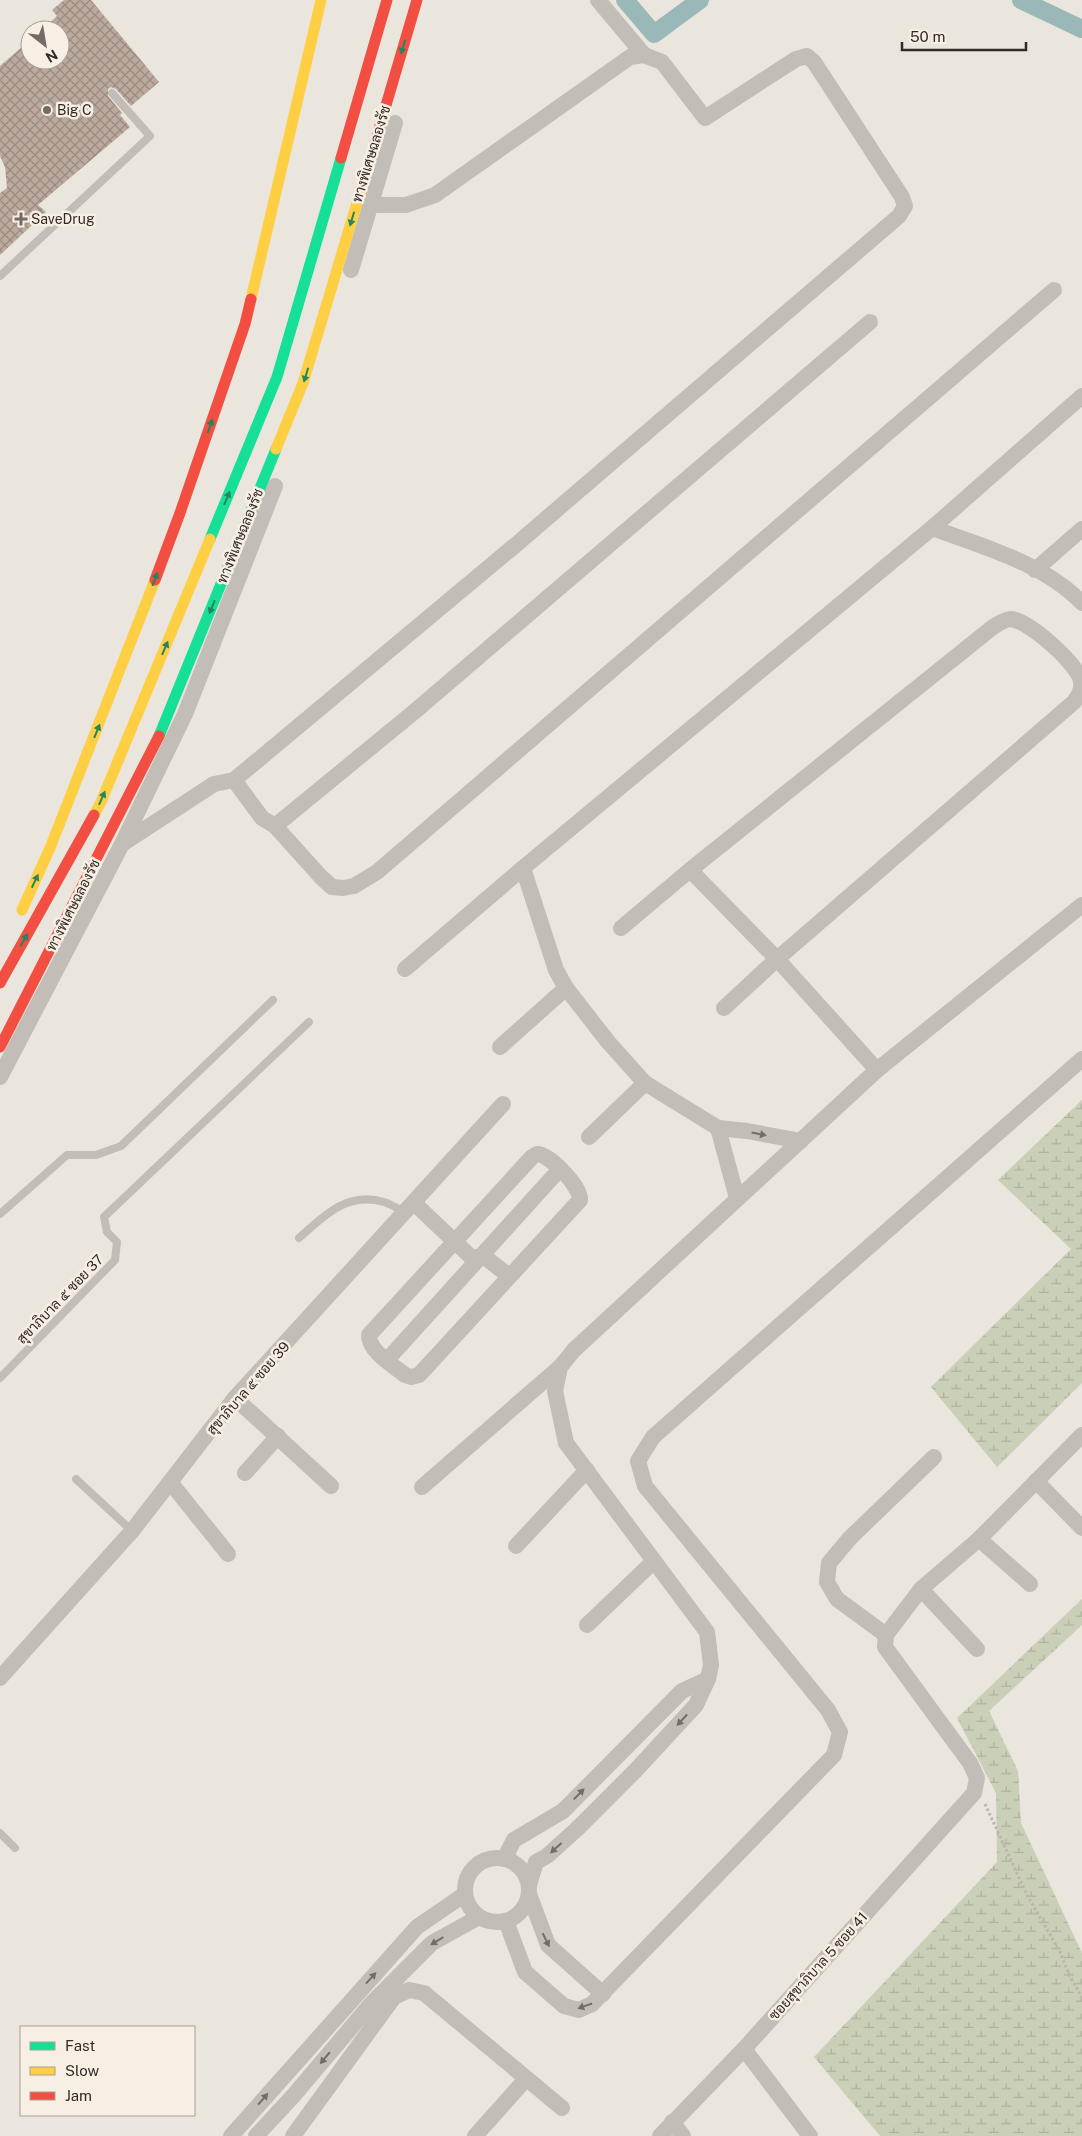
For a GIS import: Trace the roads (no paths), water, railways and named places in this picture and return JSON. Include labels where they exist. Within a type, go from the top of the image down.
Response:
[{"type":"highway","name":"ทางพิเศษฉลองรัช","points":[[0,982],[100,802],[277,377],[387,0]]},
{"type":"highway","name":"ทางพิเศษฉลองรัช","points":[[0,1047],[155,745],[300,392],[417,0]]},
{"type":"highway","points":[[17,921],[50,848],[104,712],[180,513],[245,324],[320,6]]},
{"type":"street","points":[[0,1077],[122,844],[185,714],[311,398],[371,205],[430,0]]},
{"type":"street","points":[[122,844],[214,784],[234,780],[519,542],[885,229],[899,216],[905,206],[902,197],[830,86],[814,62],[807,56],[796,59],[705,118],[662,62],[644,55],[598,0]]},
{"type":"street","points":[[371,205],[406,205],[435,195],[630,57],[644,55]]},
{"type":"street","points":[[234,780],[262,818],[275,826],[332,887],[354,886],[377,872],[1054,290]]},
{"type":"street","points":[[275,826],[414,712],[870,322]]},
{"type":"street","points":[[405,969],[523,868],[932,528],[1082,396]]},
{"type":"street","points":[[932,528],[1009,556],[1068,588],[1082,603]]},
{"type":"street","points":[[1035,570],[1082,529]]},
{"type":"street","points":[[621,928],[690,870],[993,626],[1008,619],[1022,622],[1058,648],[1081,680],[1081,693],[1074,702],[776,959],[724,1008]]},
{"type":"street","points":[[523,868],[556,970],[566,988],[609,1043],[645,1084],[718,1128],[747,1131],[800,1142]]},
{"type":"street","points":[[690,870],[776,959],[877,1070]]},
{"type":"street","points":[[422,1487],[560,1368],[574,1350],[877,1070],[1082,905]]},
{"type":"street","points":[[500,1047],[566,988]]},
{"type":"street","points":[[506,1921],[525,1972],[564,2006],[579,2010],[592,2004],[834,1755],[840,1732],[828,1710],[645,1486],[638,1461],[653,1437],[1082,1059]]},
{"type":"street","points":[[590,1137],[645,1084]]},
{"type":"street","name":"สุขาภิบาล ๕ ซอย 39","points":[[0,1678],[132,1531],[235,1398],[503,1104]]},
{"type":"street","points":[[718,1128],[737,1198]]},
{"type":"street","points":[[541,1154],[573,1182],[580,1194],[580,1200],[419,1374],[411,1377],[405,1375],[374,1348],[369,1340],[369,1334],[454,1241],[532,1157],[541,1154]]},
{"type":"street","points":[[387,1360],[560,1169]]},
{"type":"street","points":[[409,1207],[454,1241],[471,1257],[481,1256],[486,1258],[509,1276]]},
{"type":"street","points":[[560,1368],[555,1391],[558,1415],[566,1443],[707,1632],[711,1665],[708,1679],[696,1705],[635,1771],[578,1828],[547,1856],[536,1862],[529,1890],[521,1911],[506,1921],[488,1921],[472,1911],[465,1894],[468,1876],[472,1869],[488,1859],[504,1859],[514,1863],[521,1869],[529,1890],[548,1945],[603,1994]]},
{"type":"street","points":[[235,1398],[331,1486]]},
{"type":"street","points":[[934,1457],[850,1538],[829,1563],[827,1582],[837,1599],[886,1635],[921,1589],[979,1538],[1082,1435]]},
{"type":"street","points":[[245,1473],[278,1436]]},
{"type":"street","points":[[516,1546],[587,1470]]},
{"type":"street","points":[[1036,1481],[1082,1528]]},
{"type":"street","points":[[170,1482],[228,1554]]},
{"type":"street","points":[[979,1538],[1030,1584]]},
{"type":"street","points":[[587,1625],[654,1561]]},
{"type":"street","points":[[921,1589],[977,1649]]},
{"type":"street","name":"ซอยสุขาภิบาล 5 ซอย 41","points":[[660,2136],[744,2049],[974,1793],[977,1778],[970,1763],[885,1647],[886,1635]]},
{"type":"street","points":[[504,1859],[514,1840],[563,1811],[682,1691],[708,1679]]},
{"type":"street","points":[[616,1756],[635,1771]]},
{"type":"street","points":[[563,1811],[578,1828]]},
{"type":"street","points":[[231,2136],[417,1927],[465,1894]]},
{"type":"street","points":[[256,2136],[294,2095],[371,2004],[432,1943],[479,1917]]},
{"type":"street","points":[[293,2136],[394,1997],[409,1990],[424,1993],[562,2108]]},
{"type":"street","points":[[744,2049],[810,2136]]},
{"type":"street","points":[[475,2136],[526,2079]]},
{"type":"street","points":[[672,2122],[683,2136]]},
{"type":"lane","points":[[0,276],[150,136],[112,93]]},
{"type":"lane","points":[[0,1214],[67,1155],[96,1155],[122,1146],[273,1000]]},
{"type":"lane","name":"สุขาภิบาล ๕ ซอย 37","points":[[0,1378],[115,1260],[118,1242],[107,1232],[104,1217],[309,1022]]},
{"type":"lane","points":[[299,1238],[334,1208],[359,1200],[409,1207]]},
{"type":"lane","points":[[76,1479],[132,1531]]},
{"type":"lane","points":[[0,1833],[15,1848]]},
{"type":"waterway","points":[[625,0],[654,34],[700,0]]},
{"type":"waterway","points":[[1021,0],[1082,29]]},
{"type":"place","name":"Big C","points":[[47,110]]},
{"type":"place","name":"SaveDrug","points":[[21,219]]}]
